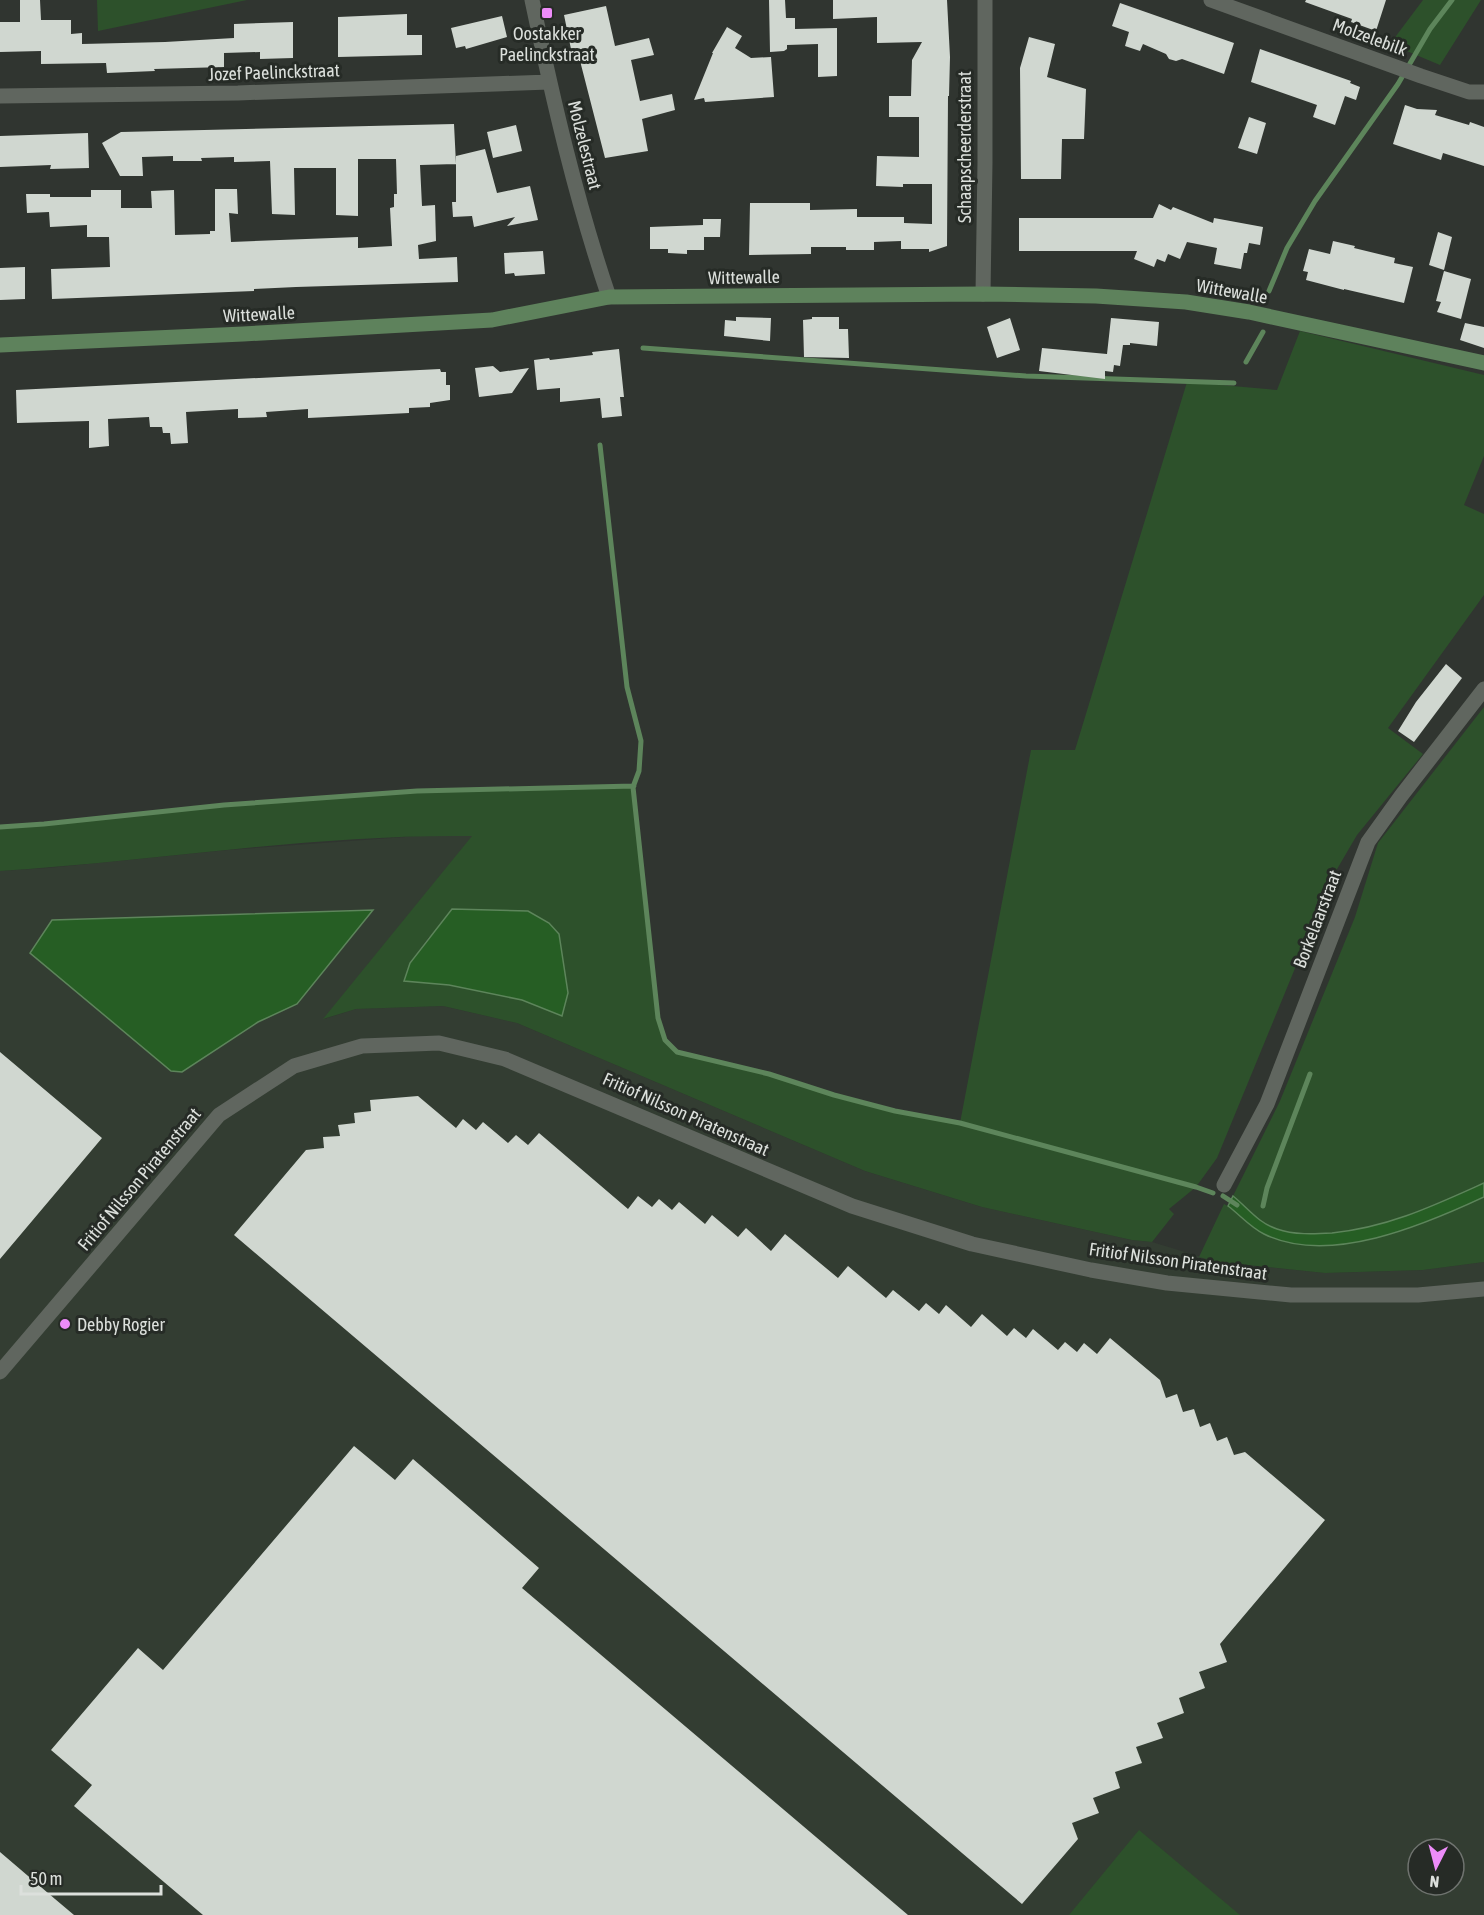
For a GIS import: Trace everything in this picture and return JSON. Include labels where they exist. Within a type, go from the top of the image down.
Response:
[{"type":"street","name":"Molzelestraat","points":[[532,0],[549,82],[589,238],[609,297]]},
{"type":"street","name":"Schaapscheerderstraat","points":[[983,294],[985,0]]},
{"type":"street","name":"Molzelebilk","points":[[1211,0],[1469,92],[1484,92]]},
{"type":"street","name":"Jozef Paelinckstraat","points":[[0,96],[238,93],[549,82]]},
{"type":"street","name":"Wittewalle","points":[[0,345],[492,320],[609,297],[983,294],[1096,296],[1186,302],[1249,312],[1484,363]]},
{"type":"street","name":"Borkelaarstraat","points":[[1224,1185],[1267,1104],[1368,842],[1484,689]]},
{"type":"street","name":"Fritiof Nilsson Piratenstraat","points":[[0,1372],[219,1115],[294,1066],[362,1046],[439,1043],[506,1059],[852,1206],[972,1244],[1091,1270],[1167,1283],[1291,1295],[1418,1295],[1484,1289]]},
{"type":"shaded area","points":[[97,0],[247,0],[98,31]]},
{"type":"shaded area","points":[[1423,0],[1481,0],[1440,65],[1390,44]]},
{"type":"shaded area","points":[[1300,331],[1484,375],[1484,456],[1464,505],[1484,514],[1484,595],[1388,728],[1423,754],[1357,835],[1333,876],[1217,1158],[1196,1187],[1169,1209],[1174,1214],[1152,1242],[1132,1240],[982,1207],[865,1171],[517,1023],[443,1006],[356,1009],[323,1019],[472,836],[354,839],[0,871],[0,827],[224,805],[417,791],[634,786],[658,1018],[665,1040],[677,1052],[769,1074],[834,1095],[895,1111],[960,1123],[1031,750],[1075,750],[1187,382],[1277,390]],"holes":[[[429,937],[562,1015],[522,1000],[449,985],[404,981],[410,963]]]},
{"type":"shaded area","points":[[1484,707],[1484,1183],[1391,1221],[1353,1230],[1304,1234],[1270,1226],[1233,1196],[1280,1101],[1355,917],[1378,843]]},
{"type":"shaded area","points":[[419,836],[473,836],[324,1019],[356,1009],[443,1006],[517,1023],[865,1171],[982,1207],[1132,1240],[1152,1242],[1218,1262],[1325,1273],[1423,1270],[1484,1262],[1484,1915],[0,1915],[0,871],[228,850]]},
{"type":"shaded area","points":[[452,909],[528,911],[549,923],[559,934],[568,993],[562,1016],[522,1000],[449,985],[404,981],[410,963]]},
{"type":"shaded area","points":[[373,910],[297,1004],[258,1022],[182,1072],[171,1071],[30,953],[52,920]]},
{"type":"shaded area","points":[[1484,1183],[1484,1197],[1460,1208],[1405,1229],[1346,1244],[1317,1246],[1290,1243],[1264,1234],[1228,1206],[1233,1196],[1259,1219],[1277,1229],[1297,1233],[1332,1233],[1392,1221]]},
{"type":"shaded area","points":[[1484,1197],[1484,1262],[1423,1270],[1325,1273],[1218,1262],[1199,1257],[1224,1204],[1252,1226],[1273,1237],[1298,1244],[1324,1246],[1380,1237],[1435,1218]]},
{"type":"shaded area","points":[[1139,1830],[1240,1915],[1069,1915]]},
{"type":"building","points":[[20,0],[40,0],[41,20],[71,20],[71,34],[82,33],[82,44],[234,38],[234,24],[293,22],[293,58],[260,59],[260,52],[224,53],[224,67],[107,73],[106,63],[41,64],[41,51],[0,52],[0,22],[20,22]]},
{"type":"building","points":[[769,0],[785,0],[786,18],[795,18],[795,29],[837,28],[837,76],[818,77],[818,44],[787,45],[784,51],[770,52]]},
{"type":"building","points":[[833,0],[947,0],[950,57],[947,246],[929,252],[929,249],[901,249],[901,241],[874,242],[874,250],[811,247],[811,254],[749,255],[750,203],[810,203],[810,210],[857,209],[857,217],[904,217],[904,223],[932,224],[932,184],[903,184],[903,187],[876,186],[877,156],[919,157],[919,117],[889,117],[889,96],[911,96],[912,60],[922,42],[877,43],[877,17],[833,19]]},
{"type":"building","points":[[1306,0],[1386,0],[1376,31],[1351,22],[1352,19],[1305,2]]},
{"type":"building","points":[[1120,3],[1234,43],[1224,74],[1182,59],[1176,61],[1169,59],[1166,54],[1143,44],[1140,51],[1125,46],[1129,32],[1112,26]]},
{"type":"building","points":[[606,6],[615,46],[649,38],[654,55],[631,60],[640,101],[672,94],[675,110],[642,119],[648,151],[605,158],[578,53],[572,54],[564,15]]},
{"type":"building","points":[[407,14],[407,35],[422,35],[422,55],[338,57],[338,17]]},
{"type":"building","points":[[502,16],[507,37],[466,49],[465,46],[456,48],[451,28]]},
{"type":"building","points":[[727,27],[742,36],[735,48],[751,58],[771,57],[774,97],[705,102],[704,98],[694,100],[712,53]]},
{"type":"building","points":[[1029,37],[1055,44],[1047,77],[1086,89],[1084,139],[1062,139],[1061,179],[1021,179],[1020,68]]},
{"type":"building","points":[[1260,49],[1351,81],[1350,83],[1360,87],[1356,100],[1345,96],[1335,125],[1313,117],[1317,105],[1251,82]]},
{"type":"building","points":[[1405,105],[1417,109],[1437,110],[1435,115],[1484,127],[1484,166],[1443,153],[1441,160],[1393,144]]},
{"type":"building","points":[[1249,117],[1266,123],[1257,154],[1238,148]]},
{"type":"building","points":[[454,124],[456,164],[420,165],[422,206],[435,205],[436,241],[418,245],[419,259],[457,257],[458,282],[52,299],[51,269],[110,267],[109,237],[87,237],[87,225],[50,227],[49,212],[27,213],[26,194],[50,194],[50,197],[91,197],[91,190],[121,190],[121,208],[152,208],[151,191],[174,190],[175,235],[210,234],[210,231],[215,231],[215,189],[237,189],[238,214],[229,213],[231,242],[358,237],[358,248],[392,246],[390,208],[394,207],[394,194],[397,194],[396,159],[358,159],[358,216],[336,215],[336,168],[294,168],[295,215],[272,214],[270,161],[234,162],[234,157],[201,158],[202,161],[173,161],[173,156],[142,157],[143,176],[120,176],[102,143],[121,132]]},
{"type":"building","points":[[516,125],[522,151],[493,158],[487,132]]},
{"type":"building","points":[[88,133],[89,168],[50,169],[51,165],[0,167],[0,136]]},
{"type":"building","points":[[485,149],[497,193],[530,186],[538,220],[507,226],[515,217],[474,227],[472,216],[453,217],[452,202],[456,202],[456,156]]},
{"type":"building","points":[[1159,204],[1171,210],[1173,207],[1213,223],[1214,218],[1263,227],[1260,245],[1249,243],[1247,253],[1244,253],[1241,269],[1214,264],[1217,248],[1187,242],[1180,259],[1168,254],[1165,262],[1157,259],[1154,267],[1134,259],[1137,251],[1019,251],[1019,218],[1153,218]]},
{"type":"building","points":[[703,219],[721,219],[720,237],[704,237],[704,250],[687,250],[687,254],[668,253],[668,249],[650,249],[650,227],[703,225]]},
{"type":"building","points":[[1438,232],[1452,237],[1444,270],[1429,265]]},
{"type":"building","points":[[1333,241],[1395,258],[1394,263],[1413,267],[1404,303],[1306,280],[1308,272],[1303,271],[1309,249],[1330,254]]},
{"type":"building","points":[[543,251],[545,274],[515,276],[514,273],[505,274],[504,253]]},
{"type":"building","points":[[25,267],[25,299],[0,300],[0,268]]},
{"type":"building","points":[[1444,271],[1471,279],[1461,319],[1437,312],[1441,302],[1436,301]]},
{"type":"building","points":[[736,317],[771,318],[770,341],[724,336],[725,320],[736,321]]},
{"type":"building","points":[[812,317],[839,317],[839,329],[848,329],[849,358],[804,357],[803,320],[812,319]]},
{"type":"building","points":[[1010,318],[1020,350],[997,358],[987,327]]},
{"type":"building","points":[[1111,318],[1159,322],[1157,346],[1130,343],[1130,345],[1123,345],[1120,366],[1114,365],[1113,372],[1105,371],[1105,379],[1039,371],[1042,348],[1107,354]]},
{"type":"building","points":[[1465,323],[1484,327],[1484,348],[1460,340]]},
{"type":"building","points":[[619,349],[624,397],[620,397],[622,416],[602,418],[600,398],[560,402],[560,388],[537,390],[534,360],[593,355],[592,352]]},
{"type":"building","points":[[493,366],[500,372],[529,368],[512,393],[479,397],[475,368]]},
{"type":"building","points":[[440,369],[441,372],[446,372],[446,385],[450,385],[450,400],[430,403],[430,407],[409,408],[409,413],[308,418],[308,409],[266,412],[267,417],[238,418],[238,409],[186,412],[188,443],[171,444],[170,433],[163,433],[162,427],[150,427],[149,417],[108,419],[109,446],[89,448],[89,421],[17,423],[16,390]]},
{"type":"building","points":[[1446,664],[1462,678],[1414,742],[1398,731],[1416,702]]},
{"type":"building","points":[[0,1052],[102,1138],[0,1259]]},
{"type":"building","points":[[418,1096],[456,1128],[463,1119],[476,1130],[483,1122],[508,1143],[516,1135],[528,1145],[539,1133],[628,1209],[638,1196],[652,1207],[659,1199],[672,1210],[679,1202],[705,1224],[712,1215],[738,1237],[746,1228],[771,1251],[785,1234],[838,1278],[848,1266],[886,1298],[893,1290],[919,1311],[926,1303],[939,1314],[946,1305],[971,1327],[982,1314],[1007,1336],[1014,1328],[1026,1338],[1033,1329],[1058,1350],[1065,1342],[1077,1352],[1084,1343],[1097,1354],[1110,1338],[1160,1380],[1166,1398],[1177,1394],[1183,1412],[1194,1409],[1200,1427],[1210,1423],[1217,1441],[1227,1437],[1234,1455],[1245,1452],[1325,1520],[1220,1644],[1227,1662],[1199,1672],[1205,1688],[1179,1698],[1184,1713],[1157,1723],[1163,1738],[1136,1747],[1142,1763],[1115,1772],[1120,1788],[1093,1798],[1099,1813],[1072,1823],[1078,1839],[1022,1904],[234,1235],[306,1150],[324,1148],[323,1137],[340,1136],[338,1125],[355,1123],[354,1113],[371,1111],[370,1100]]},
{"type":"building","points":[[354,1446],[395,1480],[413,1459],[539,1568],[522,1588],[908,1915],[203,1915],[74,1806],[92,1785],[51,1750],[138,1648],[163,1670]]},
{"type":"building","points":[[0,1852],[55,1899],[74,1915],[0,1915]]},
{"type":"waterway","points":[[1269,291],[1287,248],[1315,201],[1398,84],[1430,29],[1452,0]]},
{"type":"waterway","points":[[1246,362],[1263,332]]},
{"type":"waterway","points":[[643,348],[1026,376],[1234,383]]},
{"type":"waterway","points":[[600,445],[627,687],[641,741],[639,771],[633,787],[658,1018],[665,1040],[677,1052],[769,1074],[834,1095],[895,1111],[960,1123],[1213,1193]]},
{"type":"waterway","points":[[0,827],[224,805],[417,791],[634,786]]},
{"type":"waterway","points":[[1263,1206],[1267,1188],[1310,1074]]},
{"type":"waterway","points":[[1223,1196],[1237,1205]]},
{"type":"place","name":"Oostakker Paelinckstraat","points":[[547,13]]},
{"type":"place","name":"Debby Rogier","points":[[65,1324]]}]
